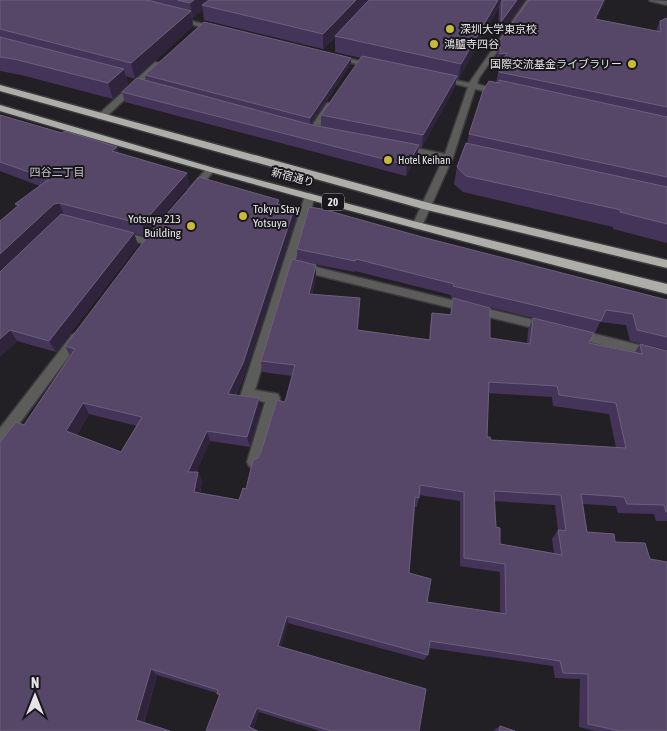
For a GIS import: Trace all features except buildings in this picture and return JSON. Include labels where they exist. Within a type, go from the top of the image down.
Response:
[{"type":"highway","name":"新宿通り","points":[[0,88],[427,206],[667,264]]},
{"type":"highway","name":"新宿通り","points":[[0,108],[210,170],[417,226],[667,289]]},
{"type":"street","points":[[417,226],[452,154],[475,78],[530,0]]},
{"type":"street","points":[[652,0],[667,3]]},
{"type":"street","points":[[192,23],[204,15]]},
{"type":"street","points":[[169,17],[221,30]]},
{"type":"street","points":[[192,34],[202,25]]},
{"type":"street","points":[[326,54],[386,68]]},
{"type":"street","points":[[101,117],[167,56]]},
{"type":"street","points":[[351,74],[359,62]]},
{"type":"street","points":[[432,77],[514,95]]},
{"type":"street","points":[[127,81],[146,86]]},
{"type":"street","points":[[323,132],[310,129],[335,97]]},
{"type":"street","points":[[390,145],[452,154]]},
{"type":"street","points":[[187,196],[210,170]]},
{"type":"street","points":[[254,462],[273,398],[247,394],[310,196]]},
{"type":"street","points":[[111,232],[145,246],[161,227]]},
{"type":"street","points":[[289,264],[667,357]]},
{"type":"street","points":[[0,439],[83,328]]},
{"type":"place","name":"深圳大学東京校","points":[[450,29]]},
{"type":"place","name":"鴻臚寺四谷","points":[[434,44]]},
{"type":"place","name":"国際交流基金ライブラリー","points":[[632,64]]},
{"type":"place","name":"Hotel Keihan","points":[[388,160]]},
{"type":"place","name":"Tokyu Stay Yotsuya","points":[[243,216]]},
{"type":"place","name":"Yotsuya 213 Building","points":[[191,226]]},
{"type":"district","name":"四谷二丁目","points":[[57,172]]}]
